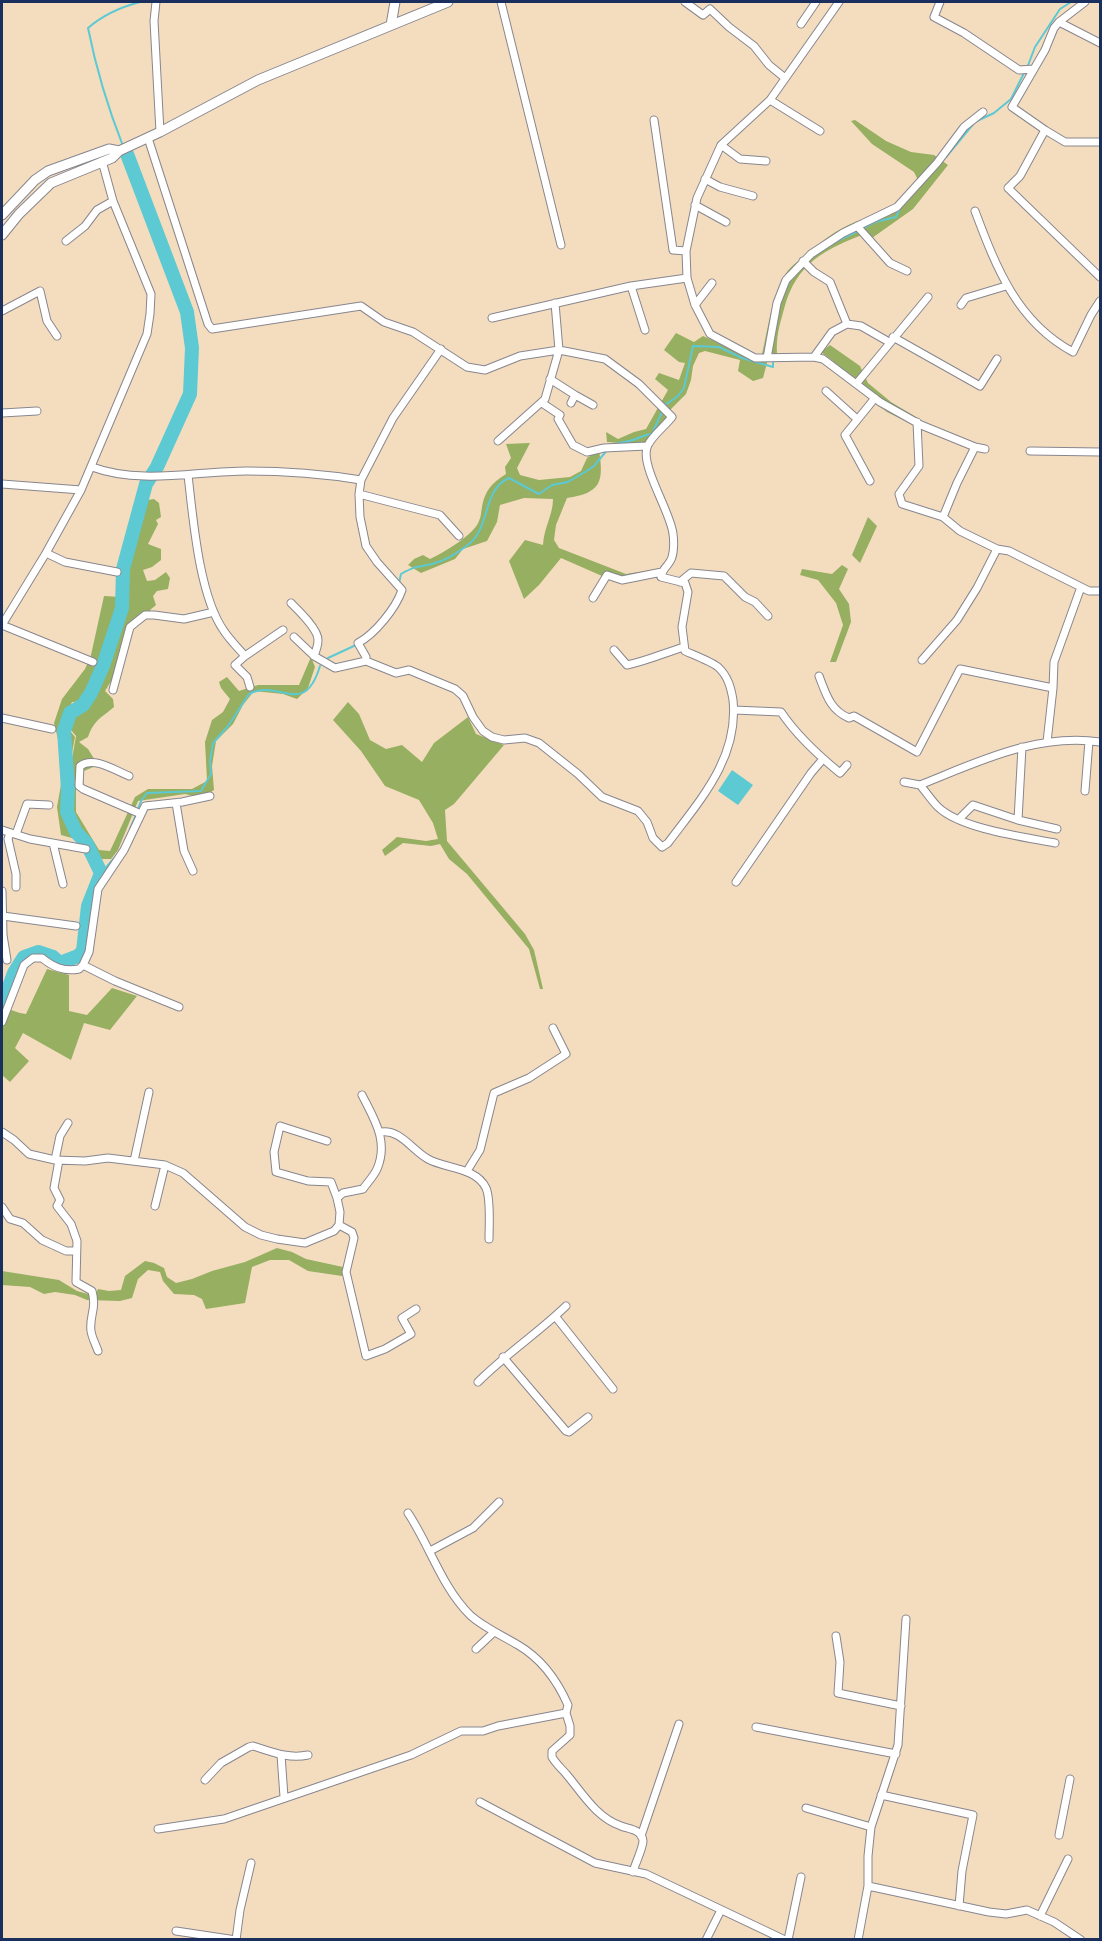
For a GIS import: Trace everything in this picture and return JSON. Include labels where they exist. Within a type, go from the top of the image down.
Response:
[{"type":"main road","points":[[391,25],[395,2]]},
{"type":"main road","points":[[2,235],[19,214],[51,183],[112,158],[119,151],[258,80],[448,2]]},
{"type":"main road","points":[[2,215],[6,203],[48,171],[109,149],[119,151]]},
{"type":"street","points":[[156,2],[154,21],[160,132]]},
{"type":"street","points":[[501,2],[561,245]]},
{"type":"street","points":[[686,2],[703,15],[710,9],[754,46],[769,65],[785,78]]},
{"type":"street","points":[[801,24],[816,2]]},
{"type":"street","points":[[839,2],[770,100],[721,145],[695,205],[686,251],[687,278],[695,305],[710,334],[755,358],[814,357],[823,359],[875,398],[917,422],[975,447],[985,449]]},
{"type":"street","points":[[940,2],[934,17],[964,33],[1019,70],[1034,69]]},
{"type":"street","points":[[1085,2],[1059,22],[1012,106],[1044,130],[1065,142],[1101,142]]},
{"type":"street","points":[[1059,22],[1101,43]]},
{"type":"street","points":[[770,100],[820,131]]},
{"type":"street","points":[[767,358],[777,303],[786,280],[811,254],[856,226],[897,207],[937,163],[964,127],[983,111]]},
{"type":"street","points":[[654,120],[673,250],[686,251]]},
{"type":"street","points":[[1044,130],[1025,168],[1008,188],[1101,277]]},
{"type":"street","points":[[148,138],[208,324],[212,329],[361,306],[384,322],[413,332],[467,367],[485,370],[520,356],[559,350],[605,359],[639,384],[672,417],[647,446],[646,454],[649,471],[673,533],[672,557],[661,577],[685,583],[688,592],[682,627],[685,651],[717,666],[731,687],[734,710],[730,741],[723,762],[703,796],[662,848],[653,838],[647,822],[638,811],[602,797],[578,774],[538,743],[525,738],[504,740],[483,732],[464,696],[455,689],[409,670],[396,673],[366,661],[335,668],[314,656],[294,637]]},
{"type":"street","points":[[721,145],[740,159],[766,161]]},
{"type":"street","points":[[93,662],[2,625],[81,490],[147,334],[151,294],[113,201],[102,161]]},
{"type":"street","points":[[705,179],[720,187],[753,196]]},
{"type":"street","points":[[66,241],[85,226],[97,210],[113,201]]},
{"type":"street","points":[[695,205],[726,222]]},
{"type":"street","points":[[975,211],[1006,286],[1027,315],[1055,343],[1073,352],[1091,315],[1101,301]]},
{"type":"street","points":[[856,226],[890,263],[907,271]]},
{"type":"street","points":[[803,261],[814,272],[830,282],[847,324]]},
{"type":"street","points":[[492,318],[631,286],[687,278]]},
{"type":"street","points":[[695,305],[712,283]]},
{"type":"street","points":[[631,286],[645,330]]},
{"type":"street","points":[[961,304],[966,298],[1006,286]]},
{"type":"street","points":[[2,311],[40,291],[47,321],[57,336]]},
{"type":"street","points":[[857,383],[928,297]]},
{"type":"street","points":[[498,441],[524,416],[542,403],[559,350],[555,303]]},
{"type":"street","points":[[814,357],[832,332],[847,324],[861,326],[980,386],[997,359]]},
{"type":"street","points":[[366,661],[358,643],[367,638],[398,602],[402,590],[376,562],[366,546],[358,494],[361,480],[393,417],[441,349]]},
{"type":"street","points":[[550,379],[593,405]]},
{"type":"street","points":[[826,391],[857,419]]},
{"type":"street","points":[[571,403],[575,394]]},
{"type":"street","points":[[870,481],[845,435],[875,398]]},
{"type":"street","points":[[542,403],[560,415],[558,419],[573,445],[586,453],[604,448],[647,446]]},
{"type":"street","points":[[2,413],[37,411]]},
{"type":"street","points":[[917,422],[919,466],[899,494],[902,504],[943,517],[960,531],[997,549],[1009,550],[1101,597]]},
{"type":"street","points":[[943,517],[975,447]]},
{"type":"street","points":[[1030,451],[1101,452]]},
{"type":"street","points":[[92,467],[111,474],[171,476],[246,471],[340,476],[361,480]]},
{"type":"street","points":[[188,475],[198,552],[214,612],[224,630],[245,656]]},
{"type":"street","points":[[2,484],[81,490]]},
{"type":"street","points":[[358,494],[440,515],[459,536]]},
{"type":"street","points":[[922,660],[957,620],[997,549]]},
{"type":"street","points":[[46,553],[66,562],[117,572]]},
{"type":"street","points":[[593,598],[607,575],[622,580],[662,572]]},
{"type":"street","points":[[681,582],[691,573],[724,576],[768,616]]},
{"type":"street","points":[[1047,742],[1054,662],[1081,587]]},
{"type":"street","points":[[1089,591],[1101,591]]},
{"type":"street","points":[[291,603],[317,635],[314,656]]},
{"type":"street","points":[[113,690],[130,627],[144,615],[184,619],[214,612]]},
{"type":"street","points":[[250,687],[247,676],[235,664],[283,630]]},
{"type":"street","points":[[614,650],[627,665],[647,661],[684,647]]},
{"type":"street","points":[[819,676],[829,703],[841,714],[849,718],[854,716],[917,752],[960,669],[1053,688]]},
{"type":"street","points":[[734,710],[781,712],[791,726],[840,773],[848,765]]},
{"type":"street","points":[[2,718],[52,729]]},
{"type":"street","points":[[1085,791],[1089,741]]},
{"type":"street","points":[[904,782],[920,785],[995,755],[1022,747],[1047,742],[1101,742]]},
{"type":"street","points":[[1018,820],[1022,747]]},
{"type":"street","points":[[736,882],[811,773],[824,759]]},
{"type":"street","points":[[129,776],[92,761],[80,766],[78,780],[79,786],[83,789],[141,814]]},
{"type":"street","points":[[920,785],[939,808],[966,823],[1055,843]]},
{"type":"street","points":[[2,1022],[24,965],[33,958],[42,958],[51,966],[62,969],[79,969],[83,965],[89,952],[98,889],[124,850],[145,806],[210,796]]},
{"type":"street","points":[[176,803],[183,851],[193,871]]},
{"type":"street","points":[[15,887],[16,874],[8,839],[13,834],[27,804],[49,805]]},
{"type":"street","points":[[959,819],[973,806],[1057,829]]},
{"type":"street","points":[[2,830],[86,849]]},
{"type":"street","points":[[53,843],[63,884]]},
{"type":"street","points":[[2,891],[3,935],[7,960]]},
{"type":"street","points":[[3,916],[76,926]]},
{"type":"street","points":[[83,965],[115,981],[179,1007]]},
{"type":"street","points":[[467,1171],[480,1150],[494,1093],[529,1078],[566,1054],[553,1028]]},
{"type":"street","points":[[134,1161],[149,1092]]},
{"type":"street","points":[[337,1198],[343,1193],[363,1189],[377,1169],[382,1146],[381,1132],[362,1095]]},
{"type":"street","points":[[68,1123],[60,1136],[54,1188],[60,1200],[57,1206],[71,1224],[77,1241],[76,1282],[92,1291],[95,1304],[92,1332],[98,1351]]},
{"type":"street","points":[[2,1132],[29,1154],[57,1160],[85,1161],[108,1158],[165,1165],[183,1173],[245,1227],[261,1235],[304,1243],[334,1231],[339,1225],[340,1212],[331,1182],[308,1181],[276,1172],[274,1152],[280,1126],[327,1141]]},
{"type":"street","points":[[381,1132],[396,1133],[428,1159],[467,1171],[483,1183],[487,1189],[489,1239]]},
{"type":"street","points":[[155,1206],[165,1165]]},
{"type":"street","points":[[2,1207],[10,1219],[23,1223],[42,1240],[66,1251],[76,1251]]},
{"type":"street","points":[[339,1225],[352,1232],[354,1238],[346,1272],[366,1356],[385,1349],[411,1334],[402,1318],[416,1309]]},
{"type":"street","points":[[478,1382],[503,1357],[566,1306]]},
{"type":"street","points":[[555,1316],[613,1389]]},
{"type":"street","points":[[503,1357],[566,1431],[569,1432],[588,1417]]},
{"type":"street","points":[[430,1551],[473,1528],[499,1503]]},
{"type":"street","points":[[408,1513],[422,1534],[439,1572],[471,1616],[536,1657],[550,1671],[568,1705],[566,1713],[570,1726],[570,1735],[552,1752],[552,1757],[597,1810],[621,1827],[637,1832],[641,1836],[643,1841],[633,1872]]},
{"type":"street","points":[[858,1940],[868,1886],[871,1827],[896,1754],[906,1619]]},
{"type":"street","points":[[476,1649],[494,1632]]},
{"type":"street","points":[[836,1635],[840,1662],[838,1693],[901,1706]]},
{"type":"street","points":[[159,1829],[224,1819],[411,1755],[461,1731],[483,1731],[566,1713]]},
{"type":"street","points":[[641,1836],[679,1724]]},
{"type":"street","points":[[756,1728],[896,1754]]},
{"type":"street","points":[[205,1780],[221,1763],[249,1746],[281,1755],[298,1757],[308,1755]]},
{"type":"street","points":[[281,1755],[284,1797]]},
{"type":"street","points":[[1059,1835],[1070,1779]]},
{"type":"street","points":[[881,1795],[973,1815],[962,1871],[959,1906]]},
{"type":"street","points":[[480,1803],[595,1863],[657,1879],[787,1940],[801,1876]]},
{"type":"street","points":[[806,1808],[871,1827]]},
{"type":"street","points":[[1040,1916],[1068,1859]]},
{"type":"street","points":[[176,1931],[236,1940],[240,1910],[251,1863]]},
{"type":"street","points":[[868,1886],[1006,1914],[1027,1910],[1054,1922],[1081,1940]]},
{"type":"street","points":[[706,1940],[721,1910]]},
{"type":"green space","points":[[855,120],[886,141],[911,152],[934,155],[948,165],[913,209],[872,238],[867,233],[838,245],[804,269],[789,293],[778,332],[777,355],[762,354],[776,296],[783,278],[791,268],[841,229],[857,221],[889,216],[919,182],[914,172],[872,144],[851,121]]},
{"type":"green space","points":[[676,333],[694,342],[703,336],[742,354],[764,357],[767,363],[763,378],[753,381],[738,371],[740,360],[705,351],[699,353],[686,394],[671,409],[661,430],[641,445],[607,442],[606,432],[618,439],[646,429],[668,390],[655,379],[659,373],[679,380],[685,363],[679,362],[664,350]]},
{"type":"green space","points":[[830,345],[860,366],[868,383],[891,402],[916,417],[913,425],[887,412],[836,373],[833,361],[821,352]]},
{"type":"green space","points":[[530,443],[517,468],[520,475],[539,480],[570,477],[581,471],[587,458],[599,450],[601,470],[598,484],[587,493],[567,498],[556,525],[554,540],[559,548],[626,574],[657,569],[655,576],[618,583],[561,558],[524,599],[509,561],[525,540],[543,545],[553,499],[524,498],[500,505],[497,522],[487,541],[463,549],[455,559],[421,573],[408,565],[423,555],[430,559],[436,556],[471,532],[480,519],[487,491],[506,474],[505,467],[511,458],[506,444]]},
{"type":"green space","points":[[154,499],[159,503],[161,517],[156,520],[158,524],[148,544],[161,549],[161,560],[143,570],[147,581],[155,580],[166,572],[170,578],[168,589],[157,591],[153,596],[156,605],[150,610],[153,614],[131,625],[115,675],[105,691],[113,699],[114,707],[95,723],[88,737],[79,742],[88,749],[98,765],[84,771],[81,779],[84,782],[79,791],[71,774],[76,786],[76,812],[99,850],[110,851],[135,797],[148,789],[192,789],[207,781],[205,742],[212,720],[223,712],[230,699],[219,682],[227,677],[239,691],[258,685],[299,685],[311,657],[315,667],[308,688],[297,699],[283,694],[254,691],[233,724],[216,741],[212,766],[214,790],[201,798],[185,794],[138,801],[118,850],[111,859],[102,859],[86,842],[61,835],[57,807],[62,779],[61,751],[54,723],[62,699],[85,669],[91,655],[104,596],[121,597],[117,622],[105,639],[104,662],[96,668],[89,701],[72,702],[63,722],[75,737],[70,770],[76,736],[65,723],[73,703],[91,702],[96,679],[103,678],[103,670],[123,606],[129,552],[138,526],[142,501]]},
{"type":"green space","points":[[868,517],[877,526],[860,563],[852,555]]},
{"type":"green space","points":[[842,565],[848,569],[839,589],[849,604],[851,622],[836,662],[830,662],[843,625],[836,603],[818,580],[800,575],[802,569],[832,574]]},
{"type":"green space","points":[[348,702],[359,714],[370,740],[386,749],[402,745],[422,762],[434,743],[468,717],[476,734],[504,745],[454,804],[445,810],[447,841],[525,934],[534,950],[543,989],[540,989],[529,949],[467,874],[449,859],[440,844],[431,846],[403,843],[385,856],[382,850],[397,837],[426,841],[438,839],[433,823],[419,800],[385,786],[361,751],[333,720]]},
{"type":"green space","points":[[47,969],[69,975],[69,1011],[87,1015],[112,988],[137,996],[110,1030],[84,1023],[71,1060],[23,1033],[15,1048],[29,1061],[10,1082],[2,1075],[2,990],[6,980],[12,989],[5,1008],[26,1014]]},
{"type":"green space","points":[[277,1248],[306,1259],[343,1267],[342,1276],[308,1271],[289,1260],[270,1260],[252,1267],[245,1303],[206,1309],[202,1299],[194,1295],[174,1294],[163,1281],[160,1272],[148,1270],[138,1279],[132,1298],[120,1301],[87,1300],[75,1295],[55,1292],[44,1294],[30,1287],[2,1285],[2,1271],[59,1280],[77,1291],[95,1296],[98,1289],[121,1290],[125,1276],[145,1261],[164,1268],[167,1277],[176,1283],[245,1262]]},
{"type":"water","points":[[732,770],[753,785],[738,805],[718,791]]},
{"type":"waterway","points":[[123,146],[103,88],[88,28],[112,12],[140,2]]},
{"type":"waterway","points":[[1027,68],[1035,47],[1060,9],[1071,2]]},
{"type":"waterway","points":[[946,157],[975,122],[994,113],[1011,99],[1024,73]]},
{"type":"waterway","points":[[2,1006],[14,973],[24,957],[38,952],[53,957],[60,963],[78,956],[83,951],[88,906],[101,873],[87,844],[76,832],[67,812],[68,789],[64,731],[70,713],[83,705],[103,666],[122,608],[123,569],[146,484],[157,467],[190,394],[192,348],[187,312],[127,154]]},
{"type":"waterway","points":[[863,228],[875,222],[896,217],[900,208]]},
{"type":"waterway","points":[[811,258],[858,231]]},
{"type":"waterway","points":[[784,294],[790,279]]},
{"type":"waterway","points":[[611,445],[652,434],[665,405],[678,396],[684,388],[693,346],[719,347],[742,358],[773,367],[773,360]]},
{"type":"waterway","points":[[399,583],[401,574],[413,568],[442,561],[469,544],[481,528],[494,491],[509,478],[539,494],[552,485],[568,482],[585,472],[594,466],[608,449]]},
{"type":"waterway","points":[[328,658],[356,645]]},
{"type":"waterway","points":[[138,809],[147,793],[201,791],[211,774],[210,761],[213,743],[228,726],[249,694],[260,690],[298,694],[314,682],[320,666]]},
{"type":"waterway","points":[[130,829],[136,815]]},
{"type":"waterway","points":[[101,873],[117,855]]}]
